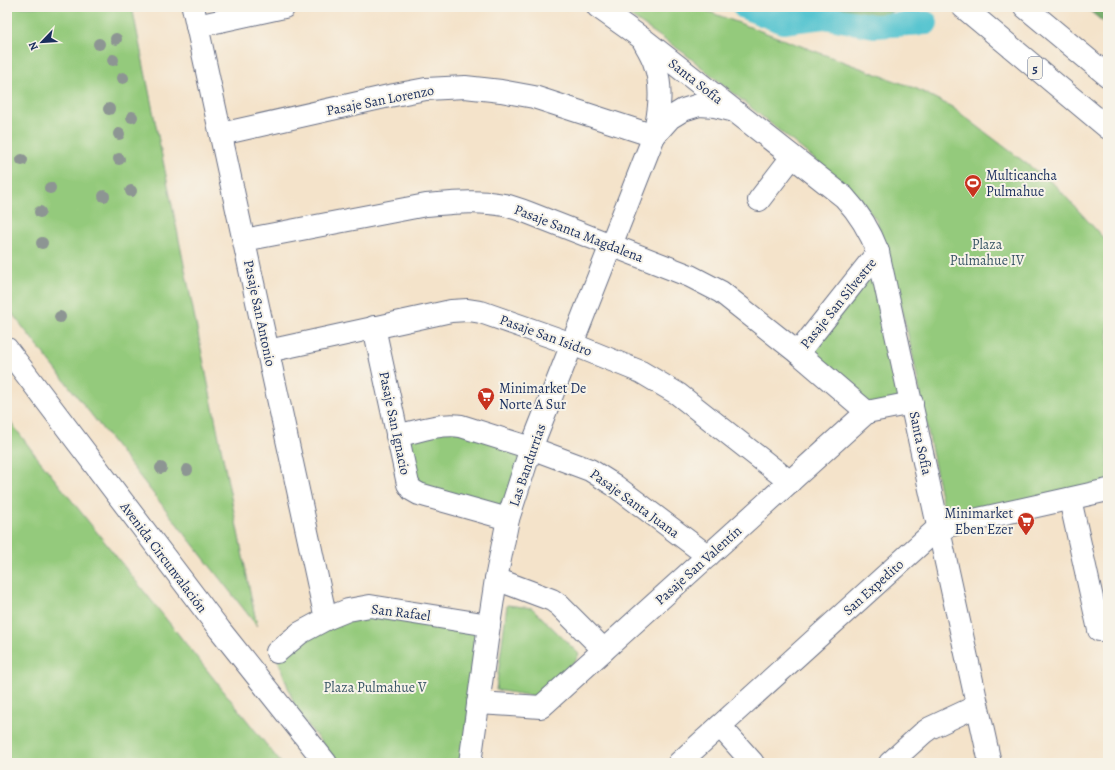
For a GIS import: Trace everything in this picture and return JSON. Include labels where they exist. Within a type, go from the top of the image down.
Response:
[{"type":"main road","points":[[195,16],[284,7]]},
{"type":"main road","name":"Santa Sofía","points":[[598,7],[643,39],[844,197],[864,221],[872,236],[878,252],[912,403],[990,763]]},
{"type":"main road","name":"5","points":[[963,7],[1108,128]]},
{"type":"main road","points":[[1025,7],[1108,76]]},
{"type":"main road","name":"Pasaje San Antonio","points":[[195,16],[326,619]]},
{"type":"main road","name":"Las Bandurrias","points":[[470,763],[496,579],[508,519],[531,448],[654,136],[660,98],[659,80],[655,64],[643,39]]},
{"type":"main road","name":"Pasaje San Lorenzo","points":[[221,134],[389,96],[426,89],[465,87],[501,91],[534,97],[654,136]]},
{"type":"main road","name":"Las Bandurrias","points":[[654,136],[670,118],[683,110],[699,105],[715,106],[734,111]]},
{"type":"main road","points":[[759,200],[792,157]]},
{"type":"main road","name":"Pasaje Santa Magdalena","points":[[244,240],[426,205],[453,202],[480,202],[505,206],[529,213],[611,244],[690,276],[721,292],[798,353],[867,412]]},
{"type":"main road","name":"Pasaje San Silvestre","points":[[798,353],[878,252]]},
{"type":"main road","name":"Pasaje San Isidro","points":[[268,350],[451,311],[468,310],[481,312],[572,344],[641,372],[659,381],[678,394],[790,482]]},
{"type":"main road","name":"Pasaje San Ignacio","points":[[374,327],[408,484],[412,490],[419,494],[508,519]]},
{"type":"main road","name":"Avenida Circunvalación","points":[[7,348],[220,630],[326,763]]},
{"type":"main road","points":[[867,412],[912,403]]},
{"type":"main road","name":"Pasaje San Valentín","points":[[478,703],[541,707],[867,412]]},
{"type":"main road","name":"Pasaje Santa Juana","points":[[397,436],[452,424],[531,448],[590,470],[614,485],[708,556]]},
{"type":"main road","name":"San Expedito","points":[[679,763],[938,528],[1108,490]]},
{"type":"main road","points":[[1070,498],[1099,630]]},
{"type":"main road","points":[[496,579],[552,600],[559,605],[604,650]]},
{"type":"main road","name":"San Rafael","points":[[277,652],[300,633],[326,619],[348,610],[370,606],[489,625]]},
{"type":"main road","points":[[890,763],[930,728],[977,706]]},
{"type":"main road","points":[[720,726],[753,763]]},
{"type":"green space","points":[[7,7],[132,7],[257,626],[7,307]]},
{"type":"green space","name":"Plaza Pulmahue IV","points":[[617,7],[702,7],[704,10],[917,89],[952,107],[1056,186],[1108,243],[1108,483],[946,521],[913,357],[894,274],[876,220],[851,189],[684,53]]},
{"type":"green space","points":[[754,7],[897,7],[874,26],[824,17],[783,22]]},
{"type":"green space","points":[[1085,7],[1108,7],[1108,26]]},
{"type":"green space","points":[[878,252],[912,403],[867,412],[798,353]]},
{"type":"green space","points":[[7,417],[33,452],[281,763],[7,763]]},
{"type":"green space","points":[[443,427],[527,451],[506,515],[414,488],[400,438]]},
{"type":"green space","points":[[507,605],[532,608],[579,654],[576,660],[538,697],[496,690]]},
{"type":"green space","name":"Plaza Pulmahue V","points":[[348,614],[485,628],[461,763],[338,763],[297,712],[277,657]]},
{"type":"waterway","points":[[744,7],[783,22],[824,17],[874,26],[926,23]]},
{"type":"place","name":"Multicancha Pulmahue","points":[[973,198]]},
{"type":"place","name":"Minimarket De Norte A Sur","points":[[486,411]]},
{"type":"place","name":"Minimarket Eben Ezer","points":[[1026,536]]}]
